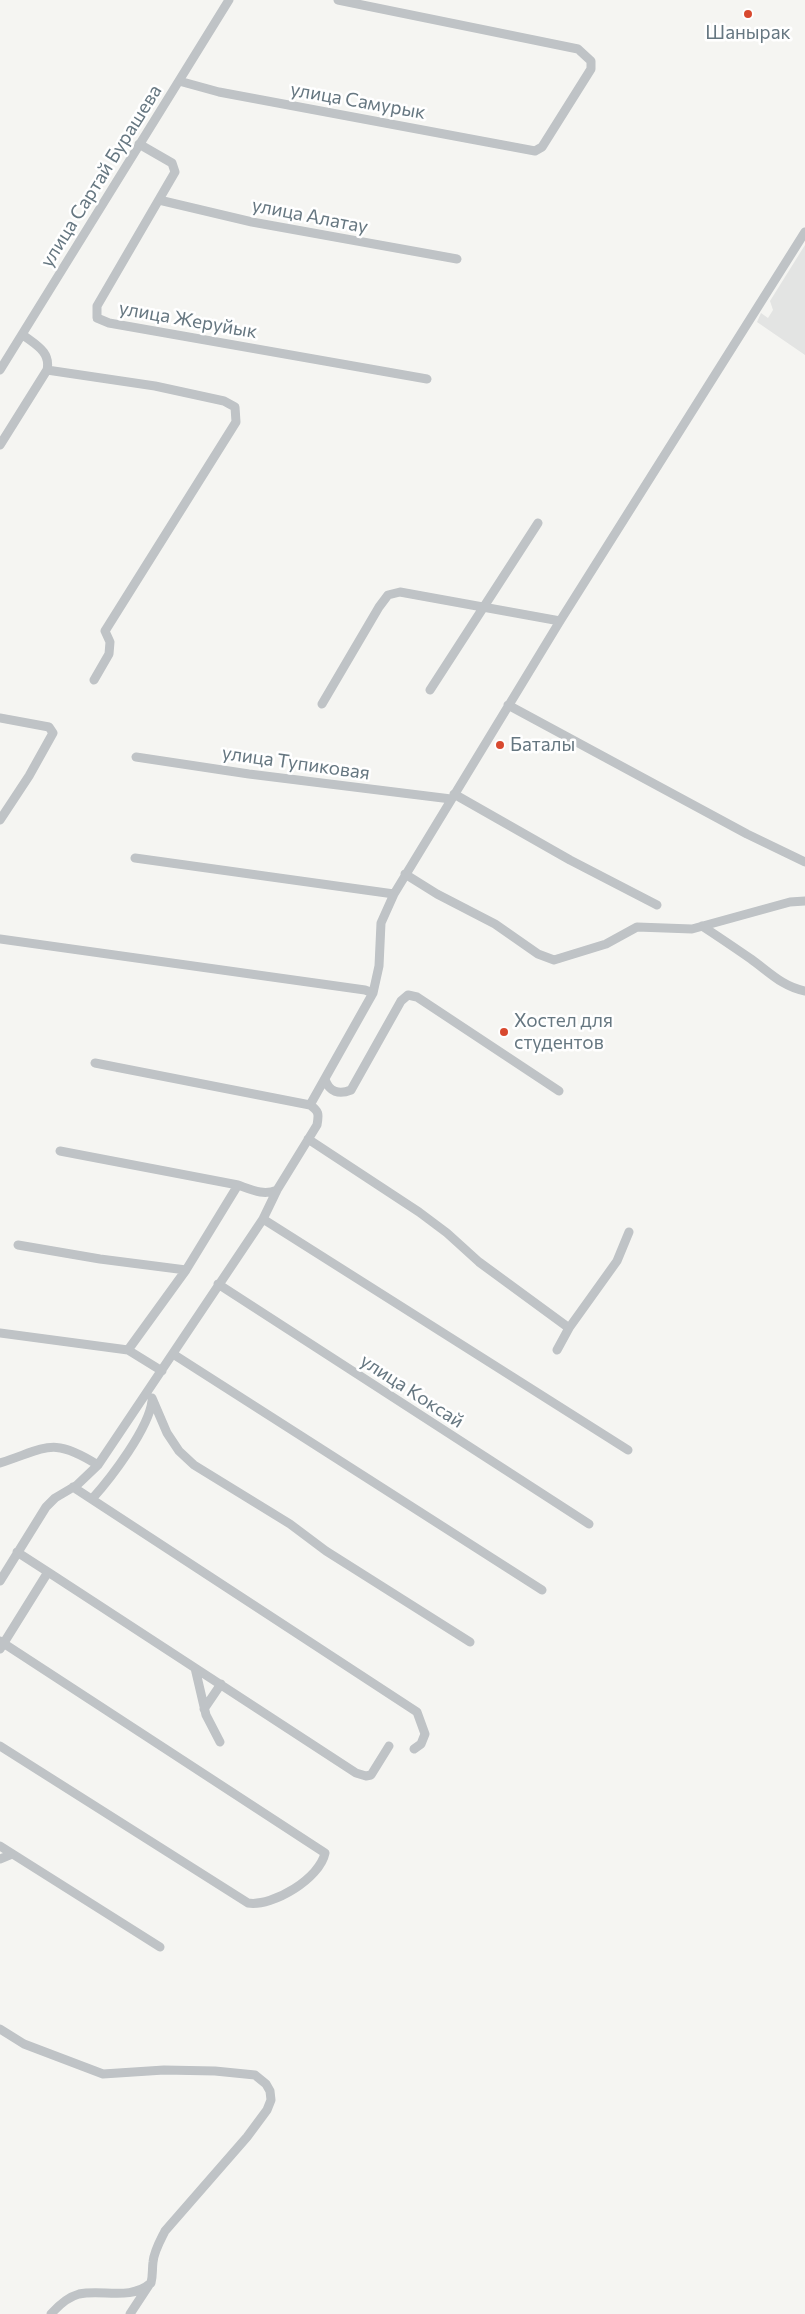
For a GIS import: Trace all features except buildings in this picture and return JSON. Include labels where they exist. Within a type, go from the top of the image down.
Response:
[{"type":"street","name":"улица Сартай Бурашева","points":[[0,370],[229,0]]},
{"type":"street","name":"улица Самурык","points":[[179,81],[218,92],[531,151],[542,147],[591,68],[591,61],[588,56],[578,49],[338,0]]},
{"type":"street","name":"улица Жеруйык","points":[[139,144],[172,163],[175,169],[97,306],[97,318],[109,323],[427,379]]},
{"type":"street","name":"улица Алатау","points":[[159,200],[315,234],[457,258]]},
{"type":"street","points":[[310,1105],[373,993],[379,966],[381,923],[405,874],[560,621],[805,232]]},
{"type":"street","points":[[0,445],[47,370],[49,363],[47,355],[23,335]]},
{"type":"street","points":[[47,370],[156,386],[224,400],[235,407],[236,422],[232,430],[105,631],[110,642],[109,654],[94,680]]},
{"type":"street","points":[[430,690],[538,523]]},
{"type":"street","points":[[322,704],[379,606],[388,595],[400,592],[560,621]]},
{"type":"street","points":[[508,705],[747,834],[805,862]]},
{"type":"street","points":[[0,718],[49,727],[53,733],[0,820]]},
{"type":"street","name":"улица Тупиковая","points":[[136,756],[249,774],[452,797],[488,811],[570,860],[657,905]]},
{"type":"street","points":[[135,858],[394,894]]},
{"type":"street","points":[[405,874],[437,894],[495,924],[538,954],[554,960],[606,944],[637,927],[692,929],[790,902],[805,901]]},
{"type":"street","points":[[702,926],[727,942],[776,980],[788,987],[805,991]]},
{"type":"street","points":[[0,939],[232,970],[373,993]]},
{"type":"street","points":[[325,1079],[326,1084],[334,1092],[342,1094],[351,1090],[401,1002],[408,995],[417,997],[559,1091]]},
{"type":"street","points":[[0,1582],[46,1507],[98,1465],[263,1219],[277,1190],[317,1125],[319,1114],[310,1105],[95,1063]]},
{"type":"street","points":[[308,1139],[419,1212],[447,1233],[479,1262],[569,1328]]},
{"type":"street","points":[[60,1151],[238,1185],[258,1192],[270,1193],[277,1190]]},
{"type":"street","points":[[128,1350],[186,1270],[238,1185]]},
{"type":"street","points":[[263,1219],[628,1450]]},
{"type":"street","points":[[557,1350],[569,1328],[617,1261],[629,1232]]},
{"type":"street","points":[[18,1245],[100,1260],[186,1270]]},
{"type":"street","name":"улица Коксай","points":[[218,1284],[589,1524]]},
{"type":"street","points":[[0,1333],[128,1350],[162,1371]]},
{"type":"street","points":[[173,1354],[542,1590]]},
{"type":"street","points":[[150,1388],[152,1398],[167,1433],[179,1451],[194,1465],[290,1524],[326,1551],[470,1642]]},
{"type":"street","points":[[92,1499],[125,1456],[151,1412],[152,1398]]},
{"type":"street","points":[[0,1463],[52,1446],[70,1450],[98,1465]]},
{"type":"street","points":[[73,1487],[417,1712],[425,1734],[421,1744],[414,1749]]},
{"type":"street","points":[[17,1552],[356,1773],[366,1776],[371,1775],[390,1746]]},
{"type":"street","points":[[0,1746],[248,1903],[258,1905],[268,1902],[306,1881],[316,1873],[324,1859],[325,1853],[1,1645],[48,1572]]},
{"type":"street","points":[[195,1668],[204,1709],[220,1742]]},
{"type":"street","points":[[204,1709],[221,1684]]},
{"type":"street","points":[[0,1846],[160,1947]]},
{"type":"street","points":[[0,1859],[12,1854]]},
{"type":"street","points":[[0,2029],[24,2044],[103,2074],[164,2070],[255,2075],[266,2084],[270,2091],[271,2100],[267,2110],[165,2231],[158,2244],[153,2262],[151,2283],[130,2314]]},
{"type":"street","points":[[51,2314],[69,2298],[80,2294],[118,2294],[135,2291],[151,2283]]},
{"type":"shaded area","points":[[805,245],[805,355],[757,322],[761,313],[768,318],[773,310],[770,301]]},
{"type":"place","name":"Шанырак","points":[[748,14]]},
{"type":"place","name":"Баталы","points":[[500,745]]},
{"type":"place","name":"Хостел для студентов","points":[[504,1032]]}]
